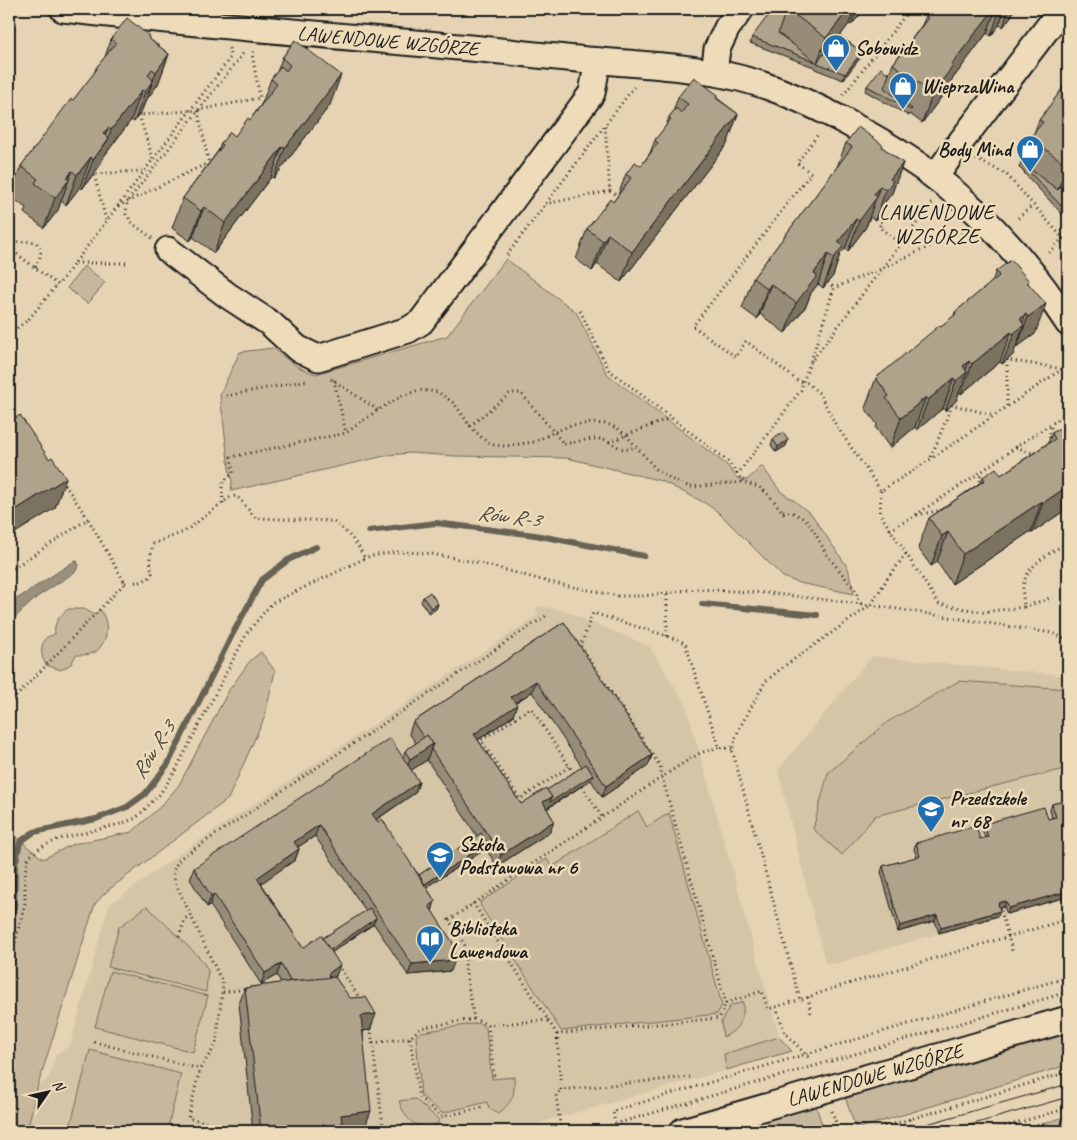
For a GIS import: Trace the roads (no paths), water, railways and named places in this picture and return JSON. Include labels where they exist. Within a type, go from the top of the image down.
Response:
[{"type":"street","name":"LAWENDOWE WZGÓRZE","points":[[63,9],[133,17],[245,42],[597,61],[684,68],[742,78],[788,94],[824,120],[866,133],[910,160],[936,187],[998,232],[1034,275],[1068,323]]},
{"type":"street","points":[[714,72],[717,49],[727,28],[742,9]]},
{"type":"street","points":[[936,187],[953,152],[1062,9]]},
{"type":"street","points":[[168,250],[227,295],[271,324],[297,348],[318,358],[408,330],[421,322],[592,93],[597,61]]},
{"type":"street","name":"LAWENDOWE WZGÓRZE","points":[[682,1131],[1068,1019]]},
{"type":"waterway","name":"Rów R-3","points":[[369,531],[436,523],[535,535],[644,556]]},
{"type":"waterway","name":"Rów R-3","points":[[9,929],[14,912],[15,865],[20,842],[34,832],[96,819],[127,807],[145,794],[168,764],[232,635],[262,580],[288,560],[316,547]]},
{"type":"waterway","name":"Rów R-3","points":[[702,604],[817,615]]},
{"type":"tram line","points":[[920,1126],[1068,1084]]},
{"type":"tram line","points":[[949,1131],[1068,1097]]},
{"type":"place","name":"Sobowidz","points":[[836,72]]},
{"type":"place","name":"WieprzaWina","points":[[903,110]]},
{"type":"place","name":"Body Mind","points":[[1030,173]]},
{"type":"place","name":"Przedszkole nr 68","points":[[931,833]]},
{"type":"place","name":"Szkoła Podstawowa nr 6","points":[[440,879]]},
{"type":"place","name":"Biblioteka Lawendowa","points":[[430,963]]},
{"type":"district","name":"LAWENDOWE WZGÓRZE","points":[[937,224]]}]
